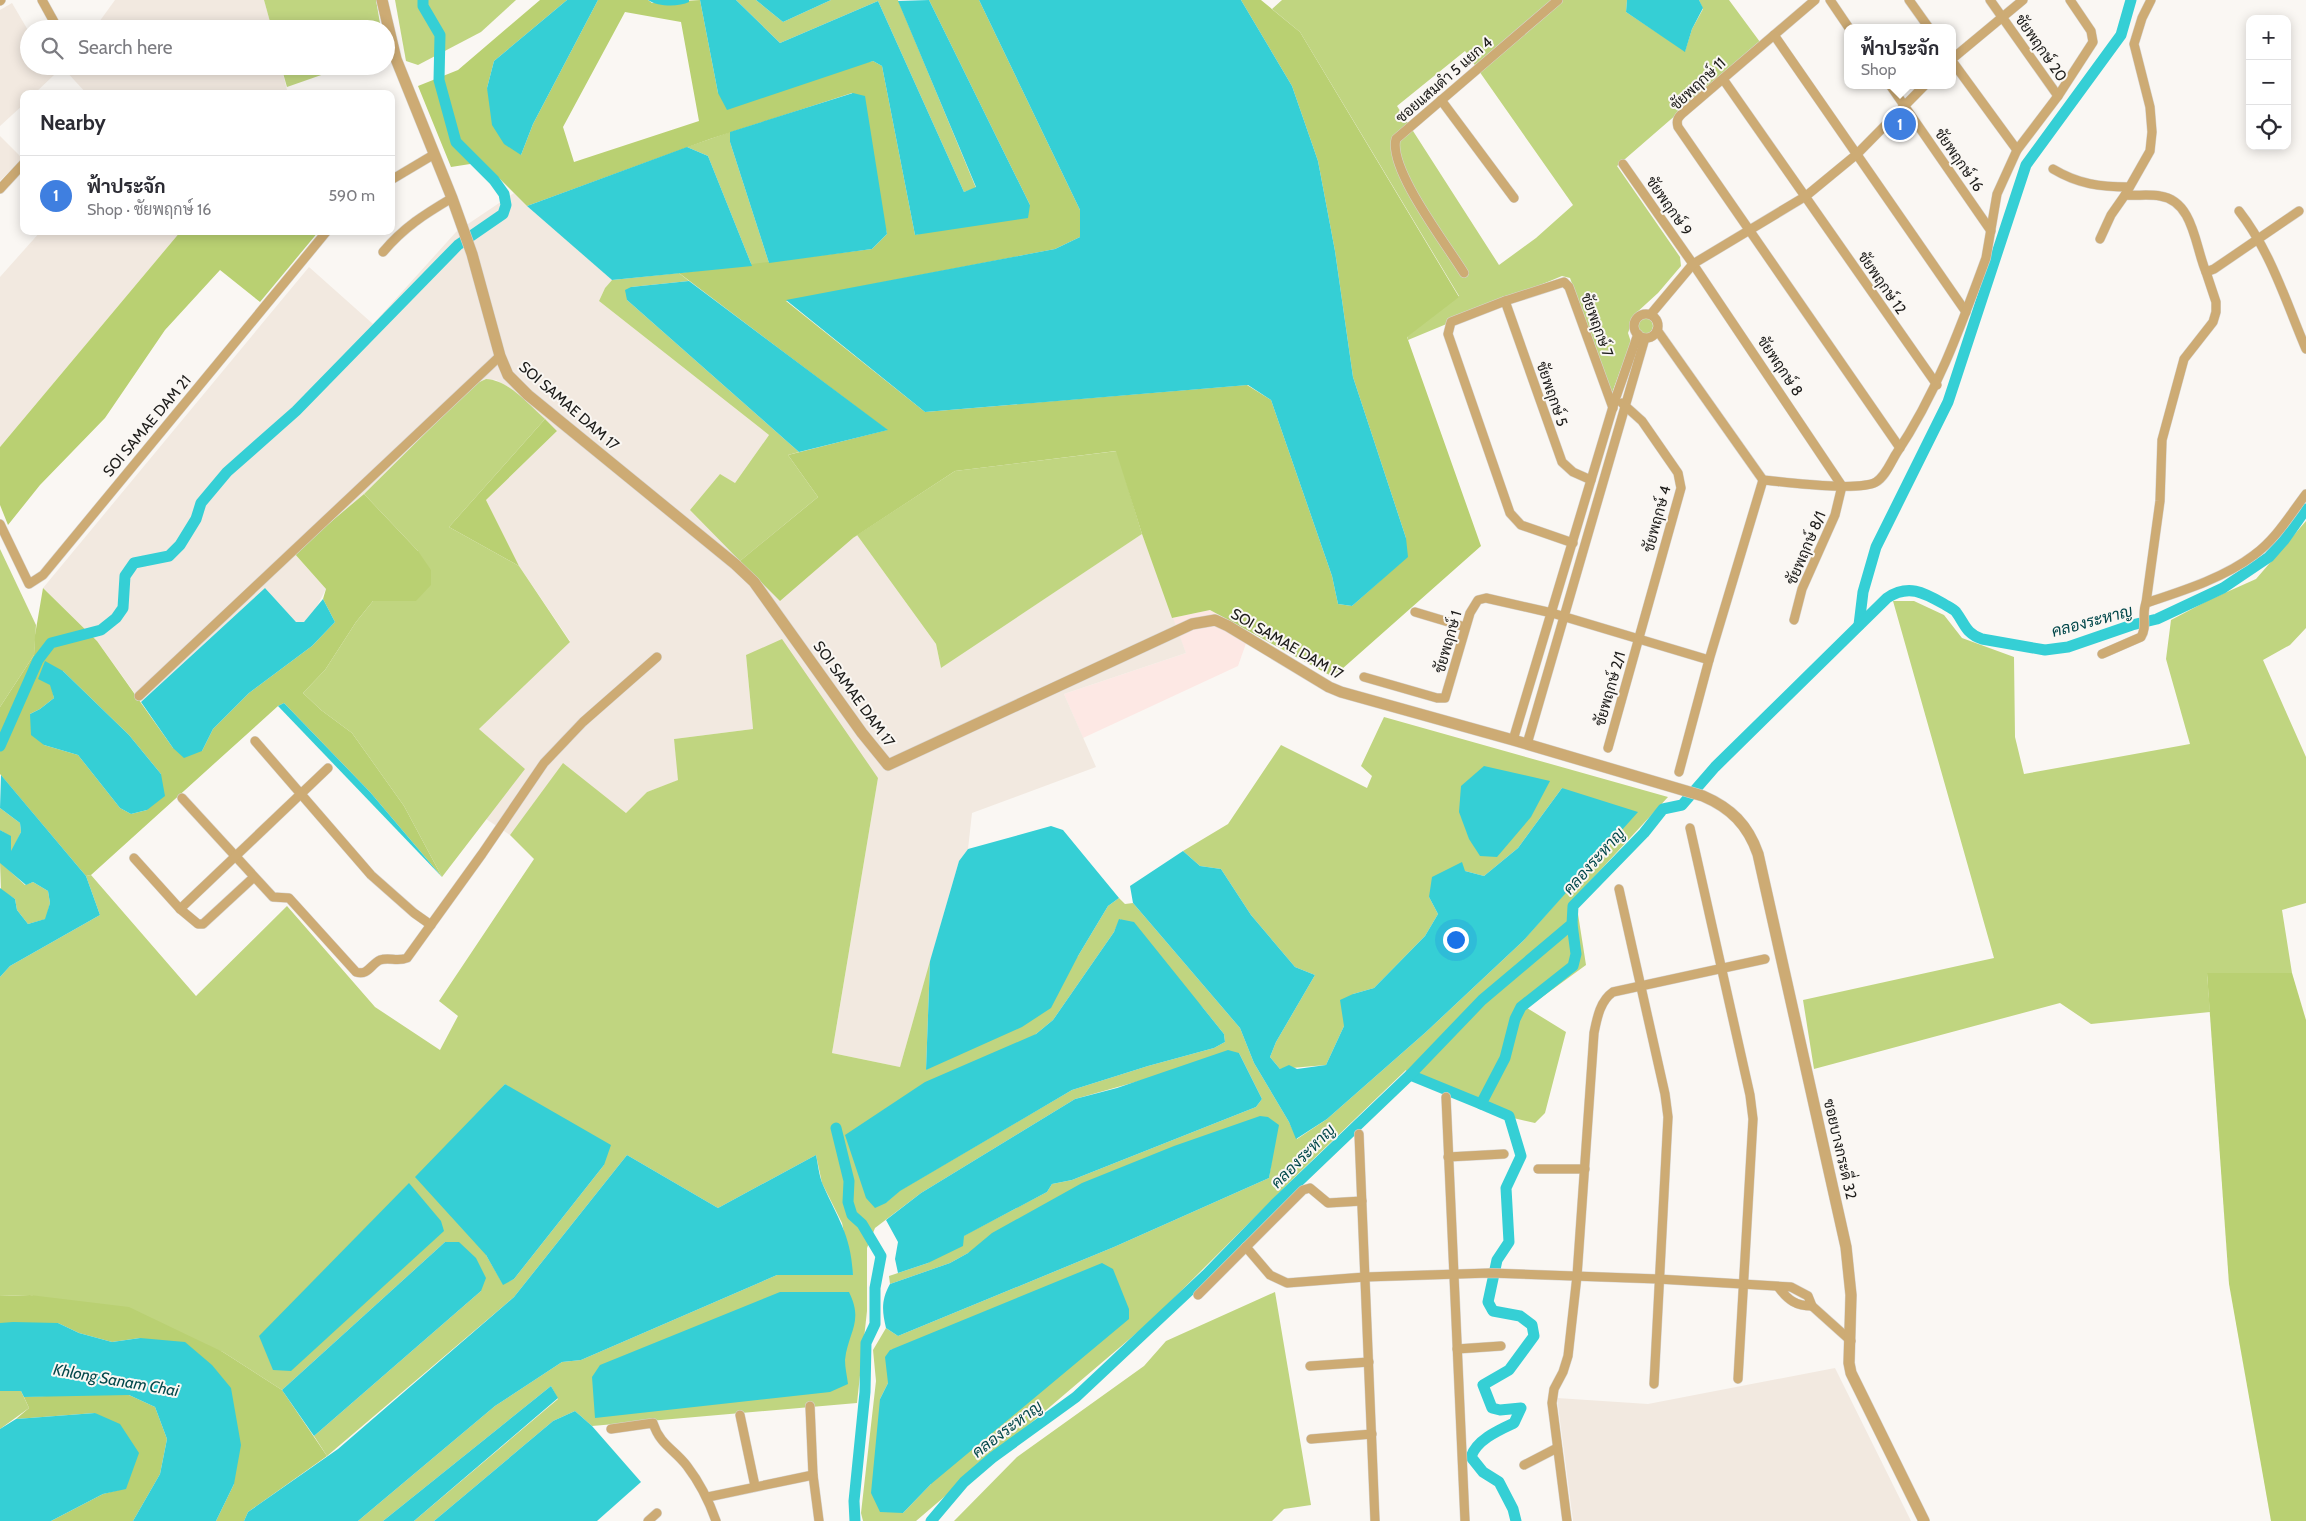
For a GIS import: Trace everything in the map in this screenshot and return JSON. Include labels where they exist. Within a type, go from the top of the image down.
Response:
[{"type":"street","points":[[42,0],[53,20]]},
{"type":"street","name":"SOI SAMAE DAM 17","points":[[382,0],[387,20]]},
{"type":"street","name":"ซอยแสมดำ 5 แยก 4","points":[[1464,273],[1403,176],[1394,146],[1396,139],[1558,0]]},
{"type":"street","name":"ชัยพฤกษ์ 11","points":[[1815,0],[1678,117],[1678,128],[1900,448]]},
{"type":"street","points":[[1830,0],[1847,24]]},
{"type":"street","points":[[1909,0],[1926,24]]},
{"type":"street","name":"ชัยพฤกษ์ 20","points":[[1990,0],[2058,96]]},
{"type":"street","points":[[1956,56],[2023,0]]},
{"type":"street","points":[[1762,480],[1842,486],[1876,482],[1900,448],[1937,385],[1966,312],[1986,258],[1993,210],[1999,189],[2017,150],[2058,96],[2091,46],[2094,38],[2091,31],[2070,0]]},
{"type":"street","points":[[2100,240],[2111,215],[2150,151],[2152,132],[2150,107],[2134,44],[2150,0]]},
{"type":"street","points":[[1774,35],[1966,312]]},
{"type":"street","name":"SOI SAMAE DAM 17","points":[[395,55],[433,155],[459,216],[472,254],[500,356],[508,375],[528,394],[735,564],[754,582],[862,733],[888,765],[1192,624],[1205,620],[1215,620],[1328,687],[1703,796]]},
{"type":"street","points":[[1956,66],[2017,150]]},
{"type":"street","name":"ชัยพฤกษ์ 12","points":[[1723,78],[1937,385]]},
{"type":"street","name":"ชัยพฤกษ์ 16","points":[[1893,89],[1991,231]]},
{"type":"street","points":[[1650,314],[1693,264],[1806,196],[1857,154],[1921,89]]},
{"type":"street","points":[[1441,100],[1514,198]]},
{"type":"street","points":[[395,178],[433,155]]},
{"type":"street","name":"ชัยพฤกษ์ 9","points":[[1623,164],[1693,264]]},
{"type":"street","points":[[0,189],[20,167]]},
{"type":"street","points":[[2053,169],[2070,179],[2090,186],[2160,196],[2172,200],[2181,208],[2190,222],[2216,302],[2213,322],[2184,359],[2162,440],[2160,500],[2144,607],[2145,627],[2141,637],[2102,654]]},
{"type":"street","points":[[383,252],[406,228],[452,198]]},
{"type":"street","points":[[2239,211],[2272,264],[2306,349]]},
{"type":"street","points":[[2206,272],[2298,211]]},
{"type":"street","name":"SOI SAMAE DAM 21","points":[[0,524],[28,584],[43,575],[324,235]]},
{"type":"street","name":"ชัยพฤกษ์ 8","points":[[1693,264],[1842,486]]},
{"type":"street","name":"ชัยพฤกษ์ 7","points":[[1506,301],[1560,282],[1567,284],[1614,404]]},
{"type":"street","points":[[1506,301],[1451,322],[1448,334],[1510,513],[1521,526],[1573,543]]},
{"type":"street","name":"ชัยพฤกษ์ 5","points":[[1506,301],[1562,462],[1573,472],[1591,480]]},
{"type":"street","points":[[1642,336],[1634,327],[1636,319],[1642,314],[1650,314],[1656,319],[1657,330],[1762,480]]},
{"type":"street","points":[[1642,336],[1654,334],[1657,330]]},
{"type":"street","points":[[1513,740],[1614,404],[1642,336]]},
{"type":"street","points":[[1527,744],[1626,404],[1642,336]]},
{"type":"street","points":[[139,696],[500,356]]},
{"type":"street","name":"ชัยพฤกษ์ 4","points":[[1614,404],[1626,404],[1642,422],[1678,472],[1680,480],[1680,488],[1638,638]]},
{"type":"street","points":[[1679,772],[1709,660],[1762,480]]},
{"type":"street","name":"ชัยพฤกษ์ 8/1","points":[[1794,620],[1802,589],[1835,515],[1842,486]]},
{"type":"street","points":[[2144,607],[2233,570],[2256,554],[2275,535],[2305,499]]},
{"type":"street","points":[[1583,509],[1595,513]]},
{"type":"street","points":[[1563,576],[1575,580]]},
{"type":"street","name":"ชัยพฤกษ์ 1","points":[[1364,677],[1437,698],[1445,698],[1465,627],[1474,605],[1478,600],[1486,598],[1552,613],[1709,660]]},
{"type":"street","points":[[1416,612],[1465,627]]},
{"type":"street","name":"ชัยพฤกษ์ 2/1","points":[[1608,748],[1638,638]]},
{"type":"street","points":[[182,798],[274,897],[289,898],[356,972],[361,973],[367,971],[377,961],[384,959],[401,961],[407,958],[544,763],[583,722],[657,657]]},
{"type":"street","points":[[1538,660],[1551,664]]},
{"type":"street","points":[[255,741],[371,875],[414,913],[431,925]]},
{"type":"street","points":[[180,909],[328,768]]},
{"type":"street","name":"ซอยบางกระดี่ 32","points":[[1703,796],[1720,804],[1736,816],[1747,830],[1758,854],[1846,1247],[1851,1295],[1850,1373],[1924,1521]]},
{"type":"street","points":[[1690,828],[1750,1095],[1753,1119],[1745,1285],[1738,1379]]},
{"type":"street","points":[[134,858],[180,909],[194,922],[203,924],[254,877]]},
{"type":"street","points":[[1619,888],[1665,1094],[1668,1117],[1658,1279],[1654,1384]]},
{"type":"street","points":[[1567,1521],[1552,1403],[1554,1389],[1563,1372],[1568,1356],[1578,1276],[1594,1033],[1598,1016],[1608,995],[1614,992],[1764,959]]},
{"type":"street","points":[[1446,1097],[1465,1521]]},
{"type":"street","points":[[1359,1134],[1376,1521]]},
{"type":"street","points":[[1448,1157],[1504,1154]]},
{"type":"street","points":[[1538,1169],[1585,1169]]},
{"type":"street","points":[[1198,1295],[1303,1190],[1310,1188],[1316,1190],[1328,1202],[1362,1201]]},
{"type":"street","points":[[1246,1247],[1270,1275],[1287,1283],[1365,1277],[1490,1273],[1658,1279],[1779,1288],[1791,1287],[1808,1296],[1812,1306],[1851,1340]]},
{"type":"street","points":[[1457,1349],[1501,1346]]},
{"type":"street","points":[[1310,1366],[1369,1362]]},
{"type":"street","points":[[810,1406],[813,1475],[818,1521]]},
{"type":"street","points":[[740,1415],[755,1486]]},
{"type":"street","points":[[611,1429],[653,1424],[660,1440],[686,1464],[708,1497],[716,1521]]},
{"type":"street","points":[[1311,1440],[1372,1434]]},
{"type":"street","points":[[1524,1465],[1557,1448]]},
{"type":"street","points":[[708,1497],[813,1475]]},
{"type":"street","points":[[648,1521],[657,1513]]},
{"type":"shaded area","points":[[115,0],[264,0],[270,20],[101,20]]},
{"type":"shaded area","points":[[12,3],[22,20],[20,20],[20,75],[54,75],[38,90],[20,90],[20,108],[0,126],[0,10]]},
{"type":"shaded area","points":[[70,75],[283,75],[287,90],[83,90]]},
{"type":"shaded area","points":[[0,136],[20,156],[20,160],[0,181]]},
{"type":"shaded area","points":[[514,193],[612,280],[605,288],[599,301],[769,435],[735,483],[690,510],[853,538],[857,535],[936,644],[941,668],[1142,534],[1186,653],[1064,694],[1096,767],[972,813],[968,849],[959,861],[900,1067],[832,1053],[878,778],[746,655],[753,729],[674,739],[679,780],[647,792],[626,813],[563,764],[510,835],[486,819],[524,769],[479,729],[570,641],[519,566],[486,500],[557,431],[508,387],[496,380],[486,379],[475,384],[364,494],[294,553],[326,589],[315,610],[304,622],[296,622],[265,588],[141,702],[97,641],[43,588],[309,267],[373,324],[456,232]]},
{"type":"shaded area","points":[[37,235],[178,235],[0,447],[0,277]]},
{"type":"shaded area","points":[[1210,610],[1250,632],[1238,666],[1083,738],[1064,694],[1186,653],[1172,618]]},
{"type":"shaded area","points":[[1835,1368],[1911,1521],[1573,1521],[1557,1398],[1648,1404]]},
{"type":"green space","points":[[264,0],[376,0],[379,20],[270,20]]},
{"type":"green space","points":[[395,0],[516,0],[481,32],[418,65],[406,61]]},
{"type":"green space","points":[[540,0],[567,0],[494,61],[487,88],[521,155],[533,124],[598,0],[648,0],[652,3],[700,0],[718,93],[873,61],[882,66],[915,235],[1030,205],[929,0],[979,0],[1080,210],[1080,237],[1055,249],[786,301],[925,412],[1247,385],[1271,400],[1332,576],[1338,604],[1352,606],[1380,581],[1406,538],[1353,377],[1335,251],[1318,161],[1292,86],[1241,0],[1261,0],[1300,32],[1459,297],[1407,337],[1481,546],[1333,677],[1210,610],[1172,618],[1142,534],[1116,451],[955,471],[853,538],[780,601],[740,561],[818,497],[788,455],[887,430],[679,273],[872,249],[887,234],[852,93],[710,139],[527,206],[483,162],[451,167],[418,86],[458,70]],"holes":[[[625,12],[681,22],[699,121],[574,162],[563,127]]]},
{"type":"green space","points":[[736,0],[756,0],[783,22],[831,0],[898,0],[976,188],[964,192],[878,1],[780,43]]},
{"type":"green space","points":[[1282,0],[1627,0],[1626,12],[1685,51],[1692,29],[1703,9],[1699,0],[1729,0],[1760,42],[1617,166],[1680,257],[1681,266],[1658,293],[1635,314],[1628,333],[1631,342],[1612,393],[1570,278],[1562,276],[1408,340],[1407,336],[1459,296],[1300,32],[1272,9]],"holes":[[[1465,51],[1573,205],[1536,238],[1499,265],[1397,106]]]},
{"type":"green space","points":[[284,75],[321,75],[287,87]]},
{"type":"green space","points":[[730,132],[730,142],[769,263],[752,266],[708,156],[687,147]]},
{"type":"green space","points":[[178,235],[316,235],[260,302],[220,270],[165,330],[105,418],[40,485],[8,525],[0,505],[0,447]]},
{"type":"green space","points":[[679,273],[689,281],[631,287],[627,300],[799,452],[788,455],[818,497],[740,561],[690,510],[720,474],[735,483],[769,435],[599,301],[605,288],[612,280]]},
{"type":"green space","points":[[1645,318],[1653,326],[1645,334],[1637,326]]},
{"type":"green space","points":[[486,379],[494,380],[511,388],[545,419],[449,527],[519,566],[570,642],[479,729],[525,769],[442,877],[404,806],[352,733],[321,710],[303,693],[325,670],[356,622],[373,601],[416,601],[418,551],[364,494],[475,384]]},
{"type":"green space","points":[[545,419],[557,431],[486,500],[519,566],[449,527]]},
{"type":"green space","points":[[1117,451],[1142,534],[941,668],[936,644],[857,535],[955,471]]},
{"type":"green space","points":[[364,494],[418,551],[431,570],[431,585],[416,601],[373,601],[356,622],[325,670],[303,693],[321,710],[352,733],[404,806],[442,877],[370,792],[284,703],[278,706],[91,875],[86,876],[0,774],[0,707],[34,655],[35,635],[43,588],[97,641],[173,748],[202,751],[213,729],[249,693],[312,646],[335,622],[323,599],[326,589],[294,553]],"holes":[[[63,671],[129,735],[161,774],[147,810],[131,814],[120,808],[78,755],[44,745],[30,714],[54,698],[51,684]]]},
{"type":"green space","points":[[2306,521],[2306,628],[2290,645],[2263,660],[2306,757],[2306,903],[2282,910],[2292,973],[2207,973],[2210,1012],[2091,1024],[2060,1003],[1814,1069],[1803,1000],[1994,958],[1893,601],[1914,601],[1944,615],[1962,638],[2014,657],[2015,737],[2024,774],[2190,744],[2166,659],[2171,620],[2209,600],[2256,579]]},
{"type":"green space","points":[[0,549],[36,625],[34,655],[0,707]]},
{"type":"green space","points":[[782,639],[878,778],[832,1053],[900,1067],[930,961],[926,1070],[1078,956],[1108,906],[1119,898],[1125,904],[1133,903],[1240,1028],[1254,1063],[1297,1139],[1327,1119],[1426,1032],[1523,941],[1620,831],[1562,788],[1518,848],[1484,876],[1465,871],[1429,897],[1438,914],[1425,936],[1374,988],[1353,994],[1344,1026],[1326,1065],[1280,1069],[1270,1057],[1276,1042],[1315,975],[1295,967],[1251,915],[1221,869],[1200,866],[1183,851],[1228,824],[1281,745],[1367,788],[1372,776],[1361,766],[1384,717],[1668,797],[1568,905],[1578,914],[1586,965],[1527,1008],[1566,1032],[1545,1113],[1535,1123],[1488,1112],[1410,1078],[1406,1070],[1300,1172],[1153,1319],[916,1521],[863,1521],[861,1513],[876,1381],[873,1350],[886,1328],[898,1336],[1114,1247],[1269,1178],[1272,1158],[968,1253],[950,1263],[890,1284],[889,1276],[928,1263],[963,1236],[1047,1192],[1052,1184],[1072,1180],[1256,1107],[1262,1099],[1239,1053],[1075,1099],[921,1193],[875,1228],[867,1248],[867,1311],[857,1403],[592,1426],[575,1411],[553,1421],[434,1521],[414,1521],[558,1399],[551,1386],[383,1521],[358,1521],[495,1406],[562,1362],[581,1360],[777,1275],[853,1275],[842,1223],[822,1183],[816,1155],[718,1208],[627,1155],[514,1297],[327,1456],[314,1436],[481,1291],[445,1242],[282,1390],[223,1352],[30,1295],[0,1296],[0,977],[10,966],[100,915],[86,876],[91,875],[196,996],[287,906],[375,1007],[440,1050],[458,1016],[439,1001],[534,859],[510,835],[563,763],[626,813],[647,792],[678,780],[674,739],[753,729],[746,655]],"holes":[[[1120,919],[1203,1008],[1224,1034],[1225,1042],[1214,1048],[1072,1090],[899,1191],[886,1203],[1036,1034],[1053,1020],[1114,932]],[[505,1084],[604,1165],[514,1279],[503,1284],[486,1255],[492,1099]],[[902,1347],[931,1484],[903,1513],[880,1399],[888,1383],[890,1350]]]},
{"type":"green space","points":[[0,808],[20,823],[21,832],[11,853],[11,837],[0,830]]},
{"type":"green space","points":[[0,862],[25,885],[33,882],[48,891],[50,903],[46,919],[28,924],[17,910],[15,899],[1,890]]},
{"type":"green space","points":[[2207,973],[2292,973],[2306,1020],[2306,1521],[2271,1521],[2229,1284]]},
{"type":"green space","points":[[1275,1292],[1311,1505],[1284,1509],[1272,1521],[954,1521],[1017,1457],[1144,1366],[1166,1341]]},
{"type":"green space","points":[[30,1295],[129,1307],[223,1352],[282,1390],[327,1456],[248,1512],[244,1521],[216,1521],[234,1484],[140,1338],[112,1342],[79,1333],[58,1323],[0,1323],[0,1296]]},
{"type":"green space","points":[[0,1391],[21,1391],[29,1408],[0,1429]]},
{"type":"green space","points":[[92,1394],[129,1395],[155,1407],[167,1439],[160,1474],[133,1521],[51,1521],[103,1494],[126,1488],[95,1413],[16,1419],[29,1408],[24,1397]]},
{"type":"water","points":[[567,0],[598,0],[533,124],[521,155],[504,144],[492,125],[487,88],[494,61]]},
{"type":"water","points":[[648,0],[689,0],[689,2],[680,5],[668,5],[657,4]]},
{"type":"water","points":[[700,0],[736,0],[780,43],[878,1],[964,192],[976,187],[898,1],[929,0],[1030,205],[1028,218],[915,235],[882,66],[873,61],[727,110],[718,93]]},
{"type":"water","points":[[756,0],[831,0],[783,22]]},
{"type":"water","points":[[979,0],[1241,0],[1292,86],[1318,161],[1335,251],[1353,377],[1406,538],[1408,557],[1352,606],[1338,604],[1332,576],[1271,400],[1248,385],[925,412],[786,300],[1055,249],[1080,237],[1080,210]]},
{"type":"water","points":[[1627,0],[1699,0],[1703,8],[1692,29],[1685,52],[1626,12]]},
{"type":"water","points":[[853,93],[865,96],[887,234],[872,249],[769,263],[730,142],[730,132]]},
{"type":"water","points":[[687,147],[708,156],[752,266],[612,280],[527,206]]},
{"type":"water","points":[[689,281],[888,430],[799,452],[627,300],[625,290],[631,287]]},
{"type":"water","points":[[265,588],[296,622],[304,622],[323,599],[335,622],[312,646],[249,693],[213,729],[202,751],[184,758],[173,748],[141,702]]},
{"type":"water","points":[[45,661],[63,671],[129,735],[161,774],[165,796],[147,810],[131,814],[120,808],[78,755],[44,745],[31,735],[30,714],[54,698],[50,685],[38,679]]},
{"type":"water","points":[[284,703],[370,792],[442,877],[278,706]]},
{"type":"water","points":[[1484,766],[1550,781],[1531,817],[1497,857],[1480,856],[1469,839],[1459,812],[1461,786]]},
{"type":"water","points":[[1,775],[86,876],[100,915],[10,966],[0,977],[0,888],[15,899],[17,910],[28,924],[45,919],[50,903],[48,891],[33,882],[26,885],[0,863],[0,830],[11,836],[11,851],[21,832],[20,823],[0,808]]},
{"type":"water","points":[[1562,788],[1638,812],[1523,941],[1426,1032],[1327,1119],[1296,1139],[1289,1122],[1254,1063],[1240,1028],[1133,903],[1130,886],[1183,851],[1200,866],[1221,869],[1251,915],[1295,967],[1315,975],[1276,1042],[1270,1057],[1280,1069],[1289,1065],[1297,1069],[1326,1065],[1344,1026],[1340,1000],[1374,988],[1425,936],[1438,914],[1429,897],[1432,877],[1462,862],[1465,871],[1484,876],[1518,848]]},
{"type":"water","points":[[1051,826],[1063,830],[1119,898],[1108,906],[1078,956],[1051,1008],[1022,1027],[926,1070],[930,961],[959,861],[968,849]]},
{"type":"water","points":[[1119,919],[1134,922],[1224,1034],[1225,1042],[1214,1048],[1072,1090],[900,1191],[886,1203],[875,1208],[866,1198],[845,1135],[925,1082],[1036,1034],[1053,1020],[1114,932]]},
{"type":"water","points":[[1228,1050],[1239,1053],[1262,1099],[1256,1107],[1072,1180],[1052,1184],[1047,1192],[964,1236],[963,1246],[928,1263],[898,1273],[895,1259],[898,1242],[886,1220],[921,1193],[1075,1099],[1117,1088]]},
{"type":"water","points":[[505,1084],[611,1145],[604,1165],[514,1279],[503,1285],[486,1255],[415,1177]]},
{"type":"water","points":[[1260,1116],[1268,1117],[1279,1125],[1269,1178],[1114,1247],[898,1336],[886,1328],[883,1306],[890,1284],[950,1263],[968,1253],[992,1233],[1082,1183],[1174,1146]]},
{"type":"water","points":[[627,1155],[718,1208],[816,1155],[822,1181],[847,1238],[853,1275],[777,1275],[581,1360],[562,1362],[495,1406],[358,1521],[244,1521],[248,1512],[338,1449],[514,1297]]},
{"type":"water","points":[[409,1183],[441,1221],[444,1231],[291,1371],[273,1370],[259,1336]]},
{"type":"water","points":[[445,1242],[459,1242],[476,1258],[486,1278],[481,1291],[314,1436],[282,1390]]},
{"type":"water","points":[[1102,1263],[1113,1269],[1129,1309],[1129,1319],[931,1484],[903,1513],[880,1512],[871,1493],[880,1399],[888,1383],[885,1357],[890,1350]]},
{"type":"water","points":[[780,1292],[849,1292],[855,1311],[855,1319],[845,1360],[848,1384],[830,1392],[595,1418],[592,1377],[600,1365]]},
{"type":"water","name":"Khlong Sanam Chai","points":[[0,1323],[58,1323],[79,1333],[112,1342],[140,1338],[185,1342],[212,1365],[231,1388],[241,1445],[234,1484],[216,1521],[133,1521],[160,1474],[167,1439],[155,1407],[129,1395],[24,1397],[21,1391],[0,1391]]},
{"type":"water","points":[[551,1386],[558,1398],[414,1521],[383,1521]]},
{"type":"water","points":[[575,1411],[592,1426],[641,1482],[597,1521],[434,1521],[553,1421]]},
{"type":"water","points":[[95,1413],[120,1424],[139,1453],[126,1489],[103,1494],[51,1521],[0,1521],[0,1429],[16,1419]]},
{"type":"waterway","points":[[0,746],[38,660],[51,643],[101,630],[116,618],[123,608],[125,576],[134,563],[169,556],[180,545],[196,519],[201,503],[227,472],[296,411],[458,245],[503,214],[506,205],[504,194],[494,180],[456,142],[439,80],[440,35],[423,6],[423,0]]},
{"type":"waterway","points":[[1859,625],[1863,592],[1876,547],[1948,402],[2026,165],[2121,35],[2131,0]]},
{"type":"waterway","name":"คลองระหาญ","points":[[931,1521],[964,1482],[992,1458],[1076,1397],[1206,1275],[1275,1204],[1410,1075],[1482,1000],[1572,924],[1573,906],[1644,833],[1663,809],[1682,805],[1715,767],[1887,598],[1902,591],[1916,591],[1929,596],[1954,610],[1966,628],[1972,634],[1982,639],[2045,650],[2068,647],[2132,625],[2157,619],[2223,588],[2269,557],[2284,540],[2306,509]]},
{"type":"waterway","points":[[1516,1521],[1513,1509],[1499,1482],[1483,1472],[1471,1457],[1478,1445],[1483,1441],[1495,1432],[1514,1423],[1521,1408],[1500,1410],[1492,1408],[1483,1385],[1509,1370],[1534,1336],[1532,1325],[1520,1316],[1493,1311],[1488,1302],[1497,1260],[1509,1242],[1506,1188],[1521,1156],[1509,1116],[1481,1104],[1505,1058],[1515,1019],[1521,1007],[1573,966],[1576,954],[1572,924]]},
{"type":"waterway","points":[[1410,1075],[1481,1104]]},
{"type":"waterway","points":[[836,1128],[849,1181],[848,1202],[852,1215],[862,1224],[881,1256],[875,1288],[875,1324],[866,1343],[865,1392],[854,1501],[855,1521]]},
{"type":"place","name":"ฟ้าประจัก","points":[[1900,124]]}]
